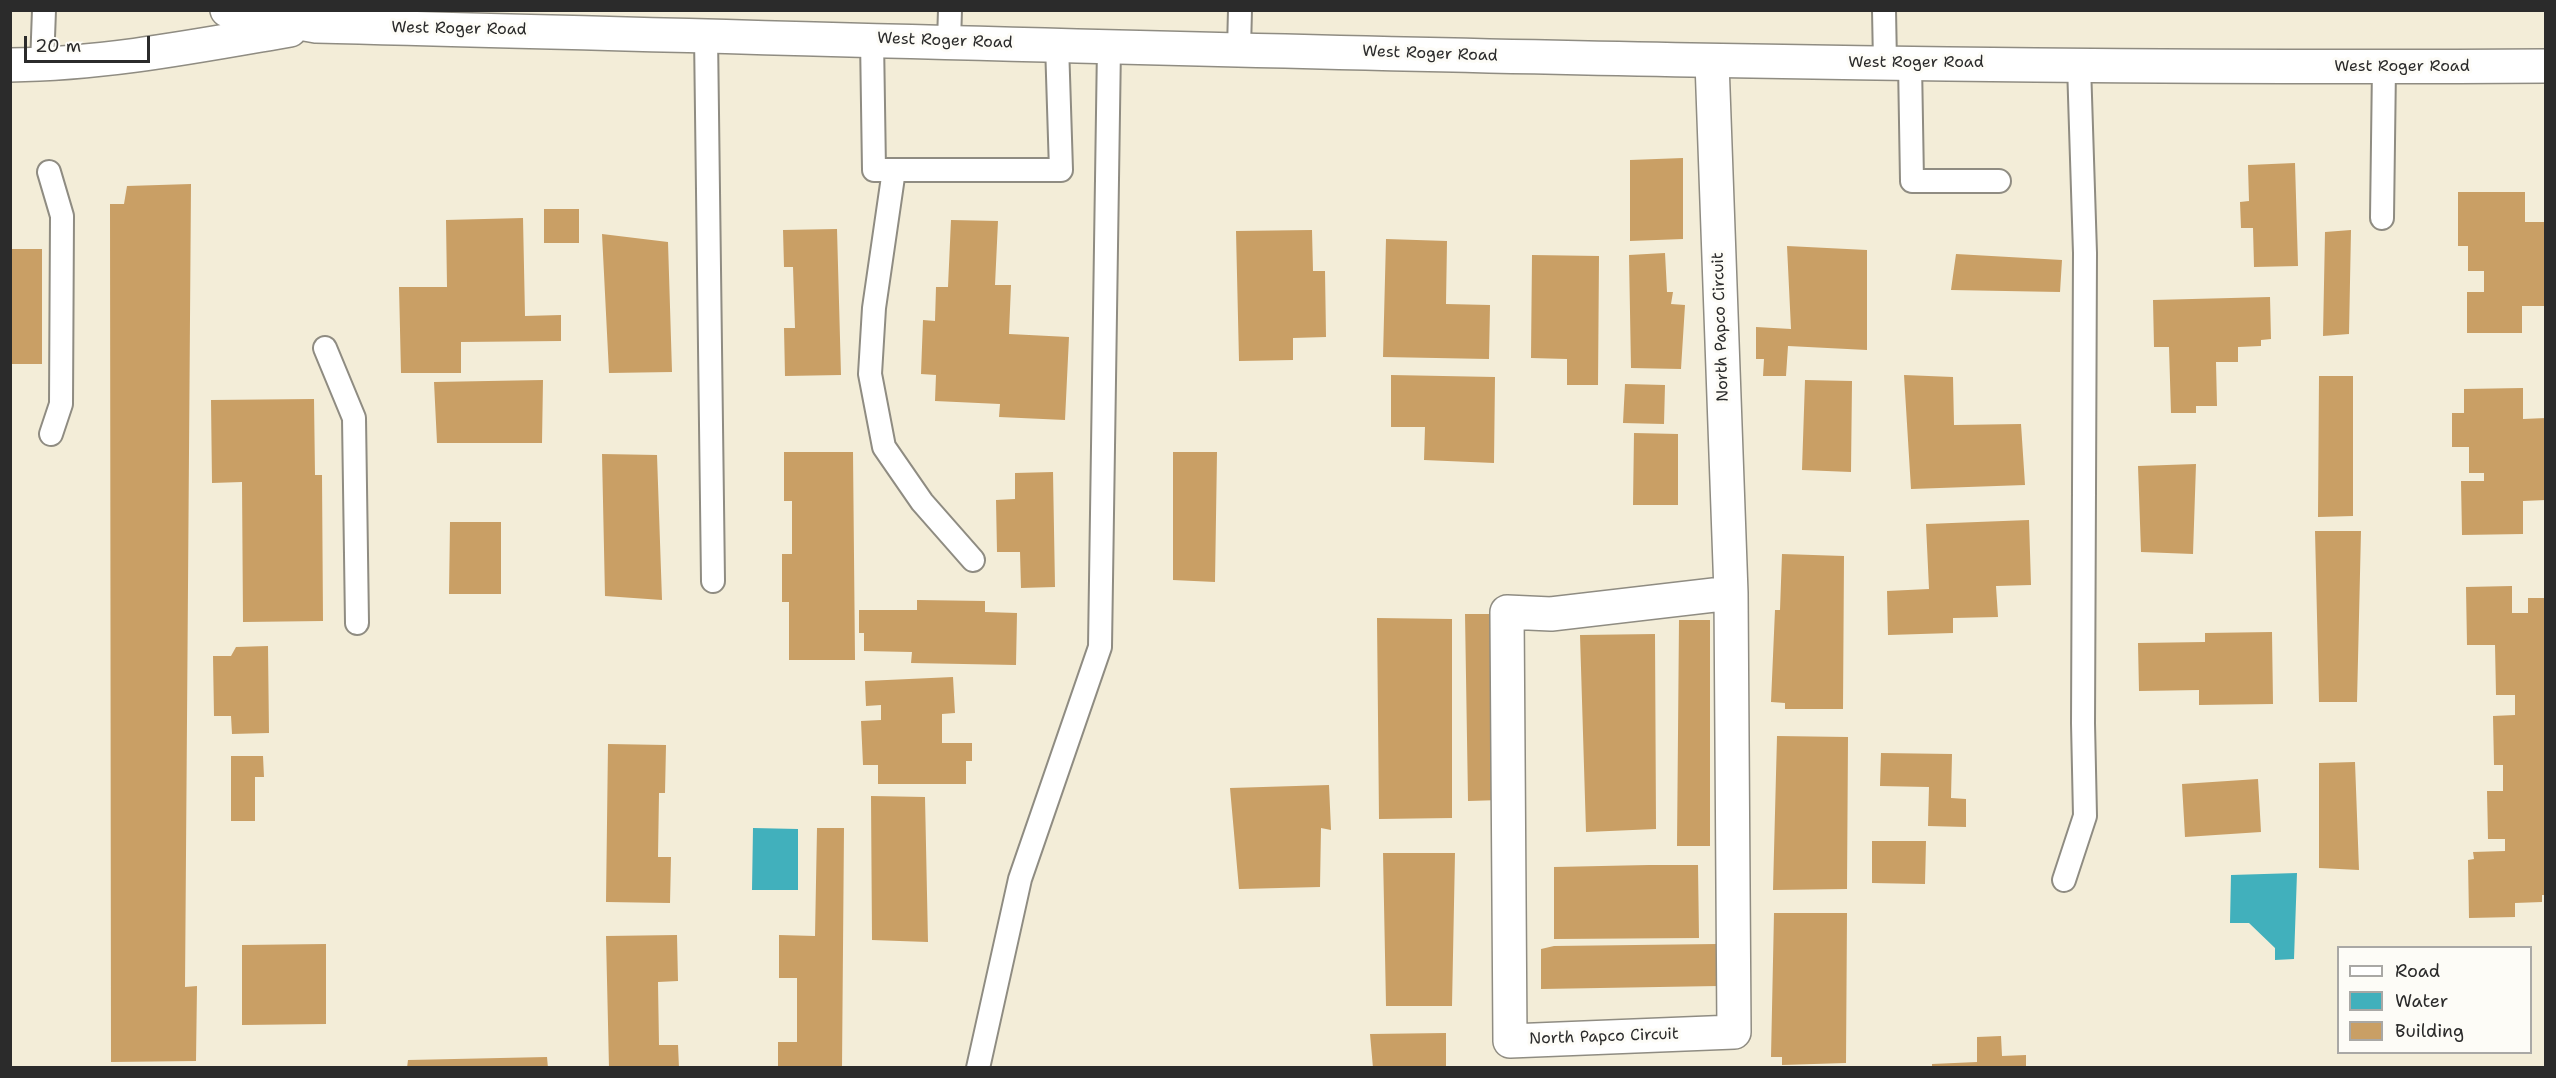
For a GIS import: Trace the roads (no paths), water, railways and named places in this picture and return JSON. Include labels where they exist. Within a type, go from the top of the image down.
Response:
[{"type":"street","name":"West Roger Road","points":[[227,10],[316,26],[872,39],[950,26],[1057,44],[1712,62],[2546,66]]},
{"type":"street","name":"West Roger Road","points":[[26,65],[135,56],[316,26]]},
{"type":"street","name":"North Papco Circuit","points":[[1712,62],[1731,593],[1734,1032],[1510,1041],[1507,612],[1551,614],[1731,593]]},
{"type":"lane","points":[[26,65],[44,10]]},
{"type":"lane","points":[[1239,49],[1240,10]]},
{"type":"lane","points":[[1884,10],[1898,63],[1912,181],[2000,181]]},
{"type":"lane","points":[[706,35],[713,581]]},
{"type":"lane","points":[[872,39],[874,170],[1060,170],[1057,44]]},
{"type":"lane","points":[[978,1068],[1020,879],[1100,647],[1109,46]]},
{"type":"lane","points":[[2064,880],[2085,816],[2083,723],[2085,253],[2079,65]]},
{"type":"lane","points":[[2382,218],[2384,67]]},
{"type":"lane","points":[[894,170],[874,308],[870,374],[884,447],[922,502],[973,560]]},
{"type":"lane","points":[[49,171],[62,216],[61,404],[51,434]]},
{"type":"lane","points":[[325,348],[354,418],[357,623]]},
{"type":"water","points":[[753,828],[798,829],[798,890],[752,890]]},
{"type":"water","points":[[2297,873],[2294,959],[2275,960],[2275,948],[2249,923],[2230,923],[2231,875]]}]
